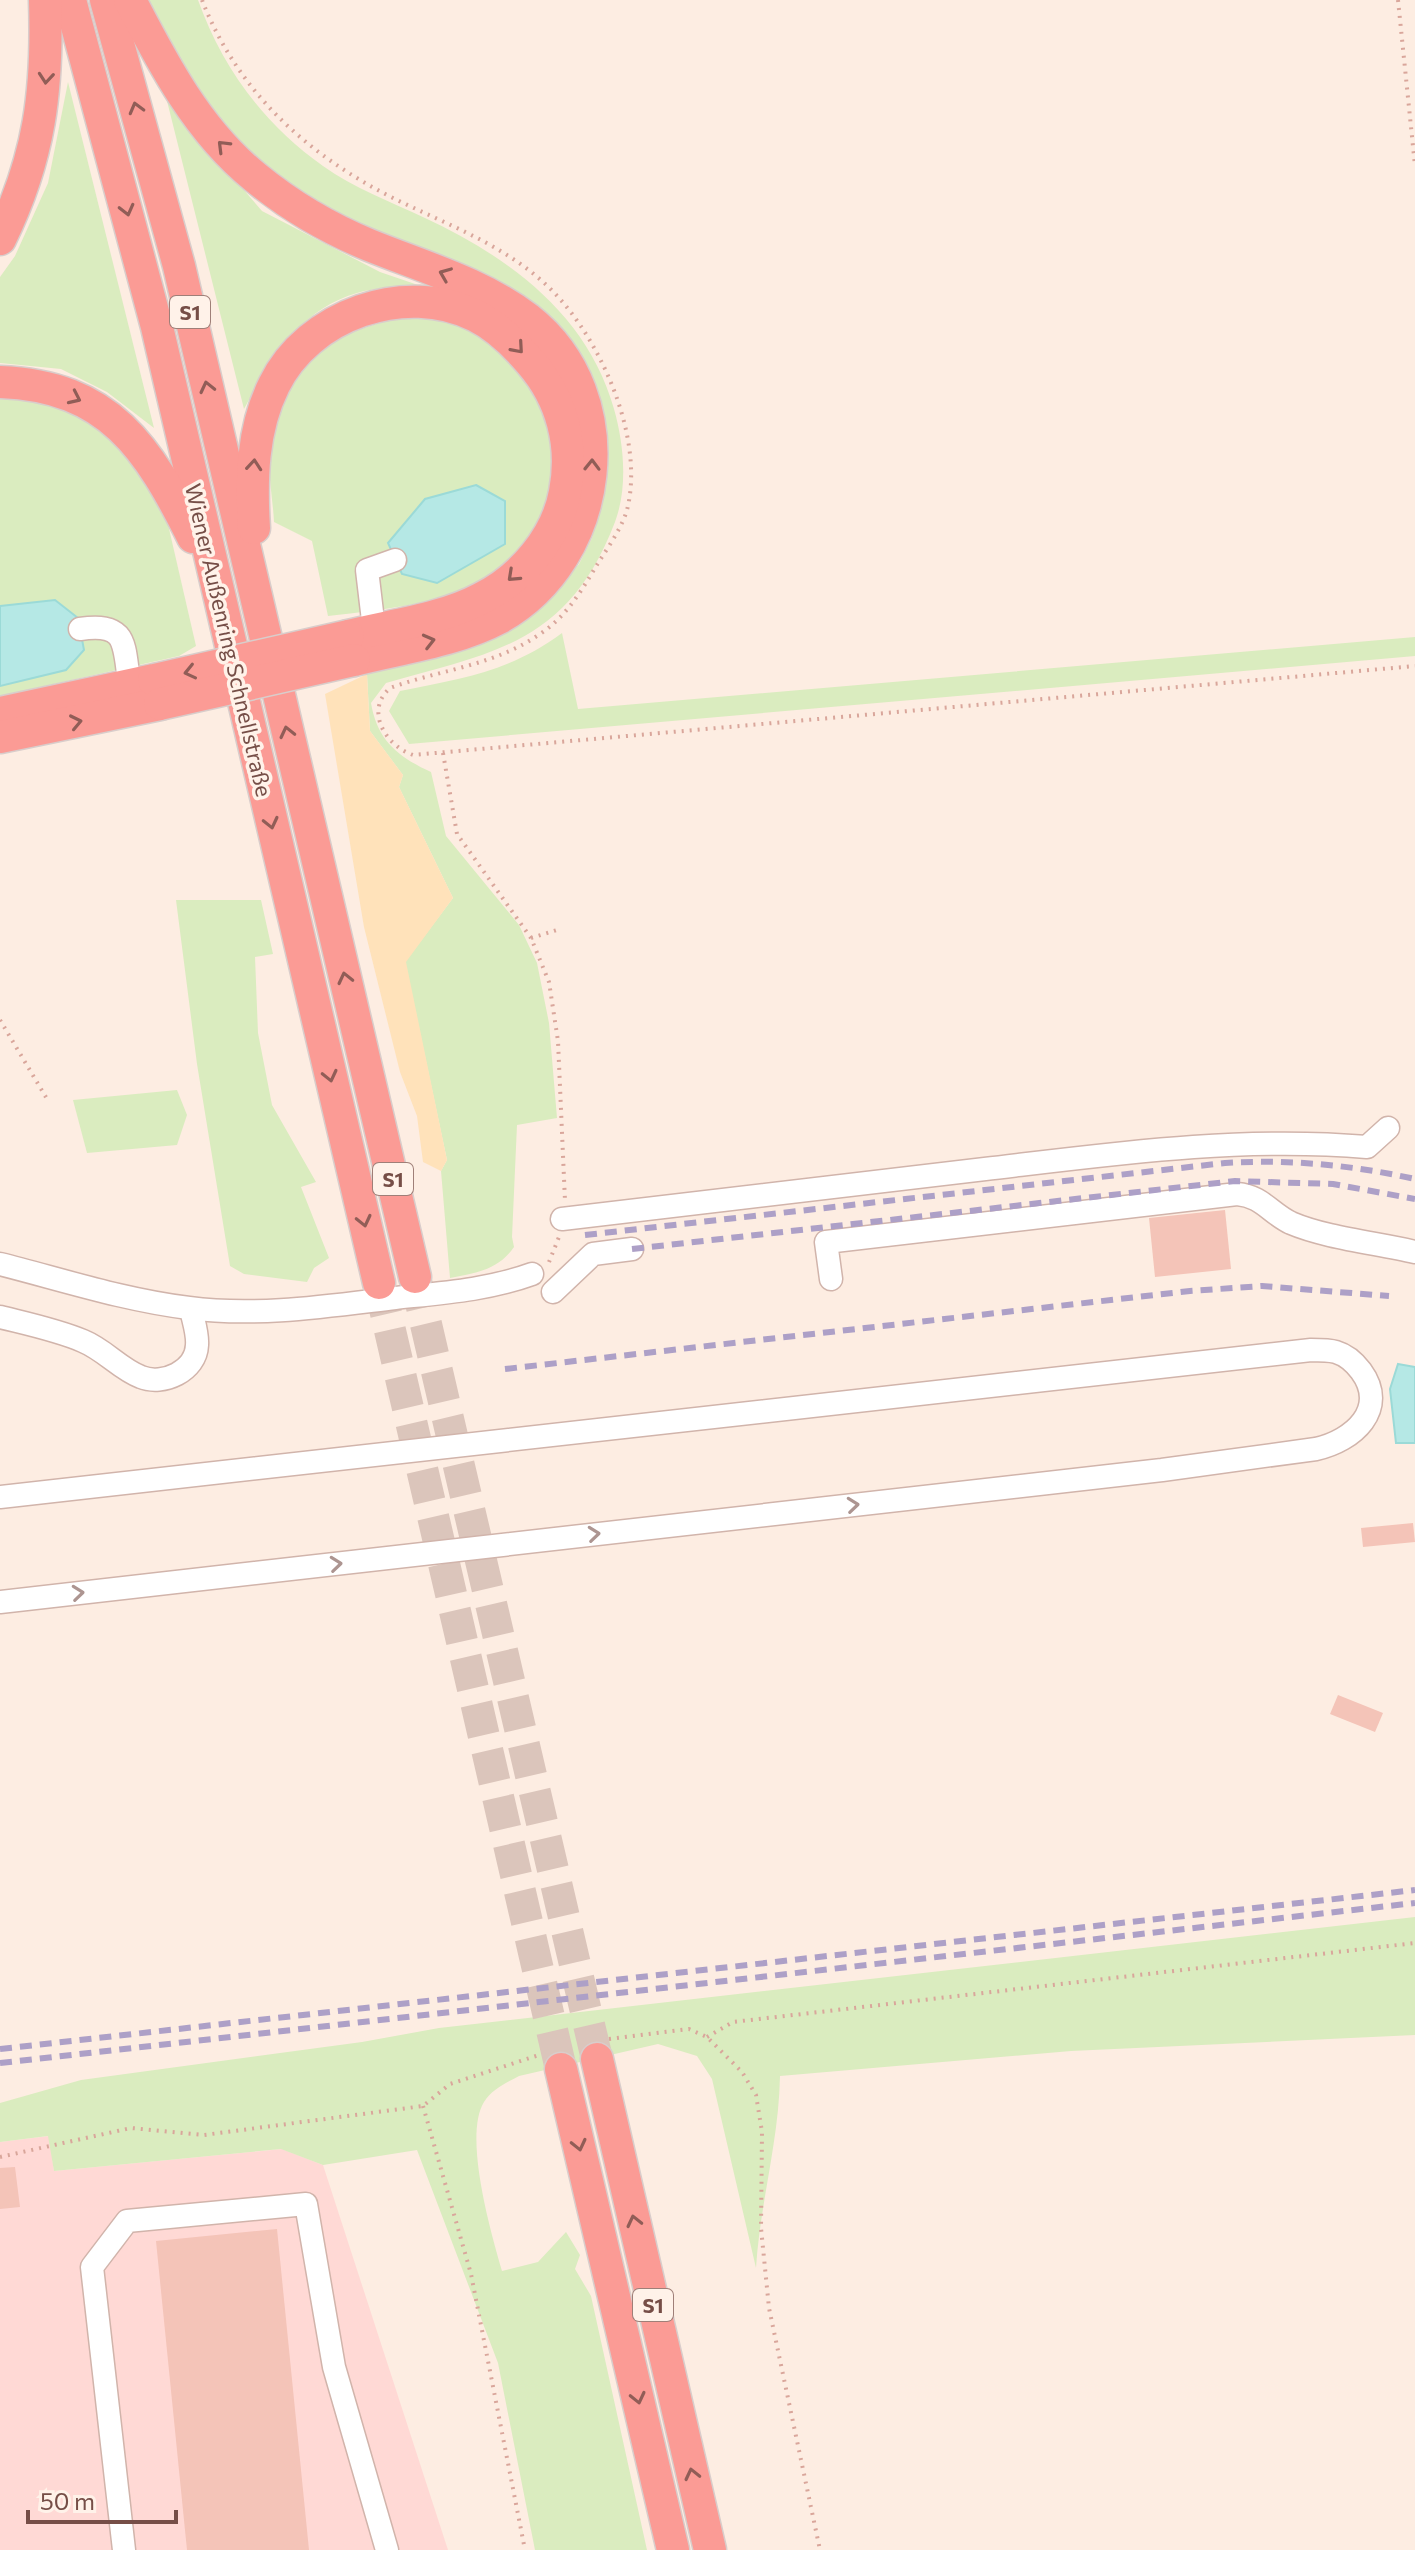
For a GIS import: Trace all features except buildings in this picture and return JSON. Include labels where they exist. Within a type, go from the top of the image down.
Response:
[{"type":"highway","points":[[0,239],[32,162],[43,112],[47,63],[45,0]]},
{"type":"highway","name":"Wiener Außenring Schnellstraße","points":[[70,0],[157,327],[379,1283]]},
{"type":"highway","name":"Wiener Außenring Schnellstraße","points":[[106,0],[179,266],[415,1277]]},
{"type":"highway","points":[[130,0],[213,137],[254,177],[310,217],[368,244],[472,285],[527,318],[551,340],[570,370],[583,400],[591,434],[593,470],[588,504],[577,532],[545,581],[499,618],[468,631],[359,642]]},
{"type":"highway","points":[[0,713],[148,690],[359,642],[481,599],[509,582],[541,548],[563,505],[569,472],[568,439],[558,404],[539,372],[498,330],[475,315],[436,303],[404,301],[372,306],[342,319],[311,338],[288,362],[273,386],[259,427],[253,468],[263,627]]},
{"type":"highway","points":[[0,382],[28,383],[74,394],[129,434],[177,507],[216,583]]},
{"type":"highway","points":[[0,737],[148,690]]},
{"type":"highway","name":"S1","points":[[596,2051],[710,2550]]},
{"type":"highway","name":"S1","points":[[555,2061],[673,2550]]},
{"type":"lane","points":[[359,642],[367,570],[395,560]]},
{"type":"lane","points":[[80,629],[105,626],[116,632],[148,690]]},
{"type":"lane","points":[[562,1219],[1082,1158],[1251,1142],[1295,1141],[1367,1147],[1388,1128]]},
{"type":"lane","points":[[831,1279],[826,1242],[1237,1194],[1258,1198],[1279,1216],[1301,1226],[1415,1252]]},
{"type":"lane","points":[[553,1292],[593,1254],[632,1249]]},
{"type":"lane","points":[[0,1264],[105,1293],[191,1309],[305,1308],[488,1287],[532,1274]]},
{"type":"lane","points":[[0,1317],[84,1341],[111,1356],[130,1372],[155,1380],[175,1376],[193,1358],[197,1348],[191,1309]]},
{"type":"lane","points":[[0,1497],[1311,1350],[1336,1352],[1355,1363],[1368,1380],[1371,1394],[1364,1422],[1354,1434],[1338,1444],[1316,1449],[1162,1470],[0,1602]]},
{"type":"lane","points":[[124,2550],[92,2267],[127,2221],[306,2204],[334,2367],[387,2550]]},
{"type":"path","points":[[202,0],[239,72],[281,123],[335,165],[393,198],[476,236],[544,282],[581,328],[620,402],[630,485],[627,511],[578,596],[561,617],[512,652],[484,663],[414,679],[382,695],[378,716],[393,744],[413,755],[1415,666]]},
{"type":"path","points":[[1398,0],[1415,166]]},
{"type":"path","points":[[443,753],[457,834],[531,938],[549,982],[563,1120]]},
{"type":"path","points":[[531,938],[557,930]]},
{"type":"path","points":[[0,1020],[47,1099]]},
{"type":"path","points":[[707,2037],[733,2022],[1415,1943]]},
{"type":"path","points":[[596,2051],[667,2030],[689,2029],[707,2037],[742,2072],[756,2095],[762,2132],[761,2228],[769,2308],[820,2550]]},
{"type":"path","points":[[0,2157],[131,2128],[204,2135],[423,2106],[450,2084],[555,2061]]},
{"type":"path","points":[[423,2106],[471,2274],[525,2550]]},
{"type":"shaded area","points":[[49,2136],[54,2171],[282,2149],[323,2165],[448,2550],[0,2550],[0,2142]]},
{"type":"green space","points":[[144,0],[198,0],[219,48],[247,93],[302,150],[347,181],[486,251],[541,293],[585,345],[602,375],[614,409],[623,466],[619,509],[597,562],[575,593],[552,618],[525,636],[462,662],[386,683],[371,703],[378,727],[391,746],[431,772],[446,836],[519,925],[537,963],[549,1023],[557,1118],[517,1125],[514,1247],[494,1266],[477,1272],[450,1278],[441,1171],[447,1160],[405,962],[453,898],[399,787],[403,775],[370,731],[367,674],[369,669],[505,630],[563,582],[579,564],[592,538],[606,481],[608,452],[594,388],[555,329],[507,286],[414,245],[356,226],[300,193],[243,149],[190,87]]},
{"type":"green space","points":[[68,82],[154,428],[107,392],[61,369],[0,363],[0,277],[15,256],[48,183]]},
{"type":"green space","points":[[167,101],[262,211],[380,272],[418,285],[364,291],[319,311],[276,355],[244,409]]},
{"type":"green space","points":[[409,316],[454,321],[480,331],[507,351],[528,376],[543,405],[552,436],[554,469],[549,500],[536,530],[516,557],[476,584],[428,601],[328,616],[312,541],[274,522],[269,461],[271,442],[288,389],[316,354],[356,331]]},
{"type":"green space","points":[[0,391],[62,404],[119,442],[167,520],[196,646],[179,656],[0,696]]},
{"type":"green space","points":[[562,633],[578,709],[1415,637],[1415,656],[409,744],[389,711],[400,691],[485,672],[523,657]]},
{"type":"green space","points":[[176,900],[261,900],[273,954],[255,957],[258,1033],[272,1105],[316,1182],[301,1187],[329,1258],[314,1268],[307,1282],[244,1274],[230,1266],[197,1064]]},
{"type":"green space","points":[[177,1090],[187,1115],[177,1145],[87,1153],[73,1100]]},
{"type":"green space","points":[[1415,1917],[1415,2035],[1071,2051],[780,2076],[756,2268],[712,2079],[697,2056],[658,2044],[519,2076],[495,2090],[484,2102],[478,2117],[476,2137],[481,2185],[502,2271],[538,2262],[566,2232],[580,2255],[575,2269],[591,2296],[647,2550],[535,2550],[498,2363],[417,2150],[323,2165],[281,2149],[54,2171],[48,2136],[0,2142],[0,2103],[81,2080],[362,2042],[439,2028]]},
{"type":"sand","points":[[367,674],[370,731],[403,775],[399,787],[453,898],[406,962],[447,1160],[441,1171],[423,1162],[417,1116],[400,1072],[364,927],[325,694]]},
{"type":"water","points":[[476,485],[505,501],[505,544],[437,583],[402,574],[388,543],[425,499]]},
{"type":"water","points":[[55,600],[78,618],[84,650],[66,670],[0,686],[0,606]]},
{"type":"water","points":[[1398,1364],[1415,1367],[1415,1443],[1396,1443],[1390,1389]]},
{"type":"tunnel","points":[[415,1277],[597,2059]]},
{"type":"tunnel","points":[[379,1283],[561,2069]]},
{"type":"railway","points":[[585,1235],[1225,1163],[1320,1164],[1415,1179]]},
{"type":"railway","points":[[632,1249],[1235,1181],[1333,1184],[1415,1199]]},
{"type":"railway","points":[[505,1369],[1190,1291],[1262,1286],[1389,1296]]},
{"type":"railway","points":[[0,2049],[1415,1890]]},
{"type":"railway","points":[[0,2063],[1415,1903]]}]
